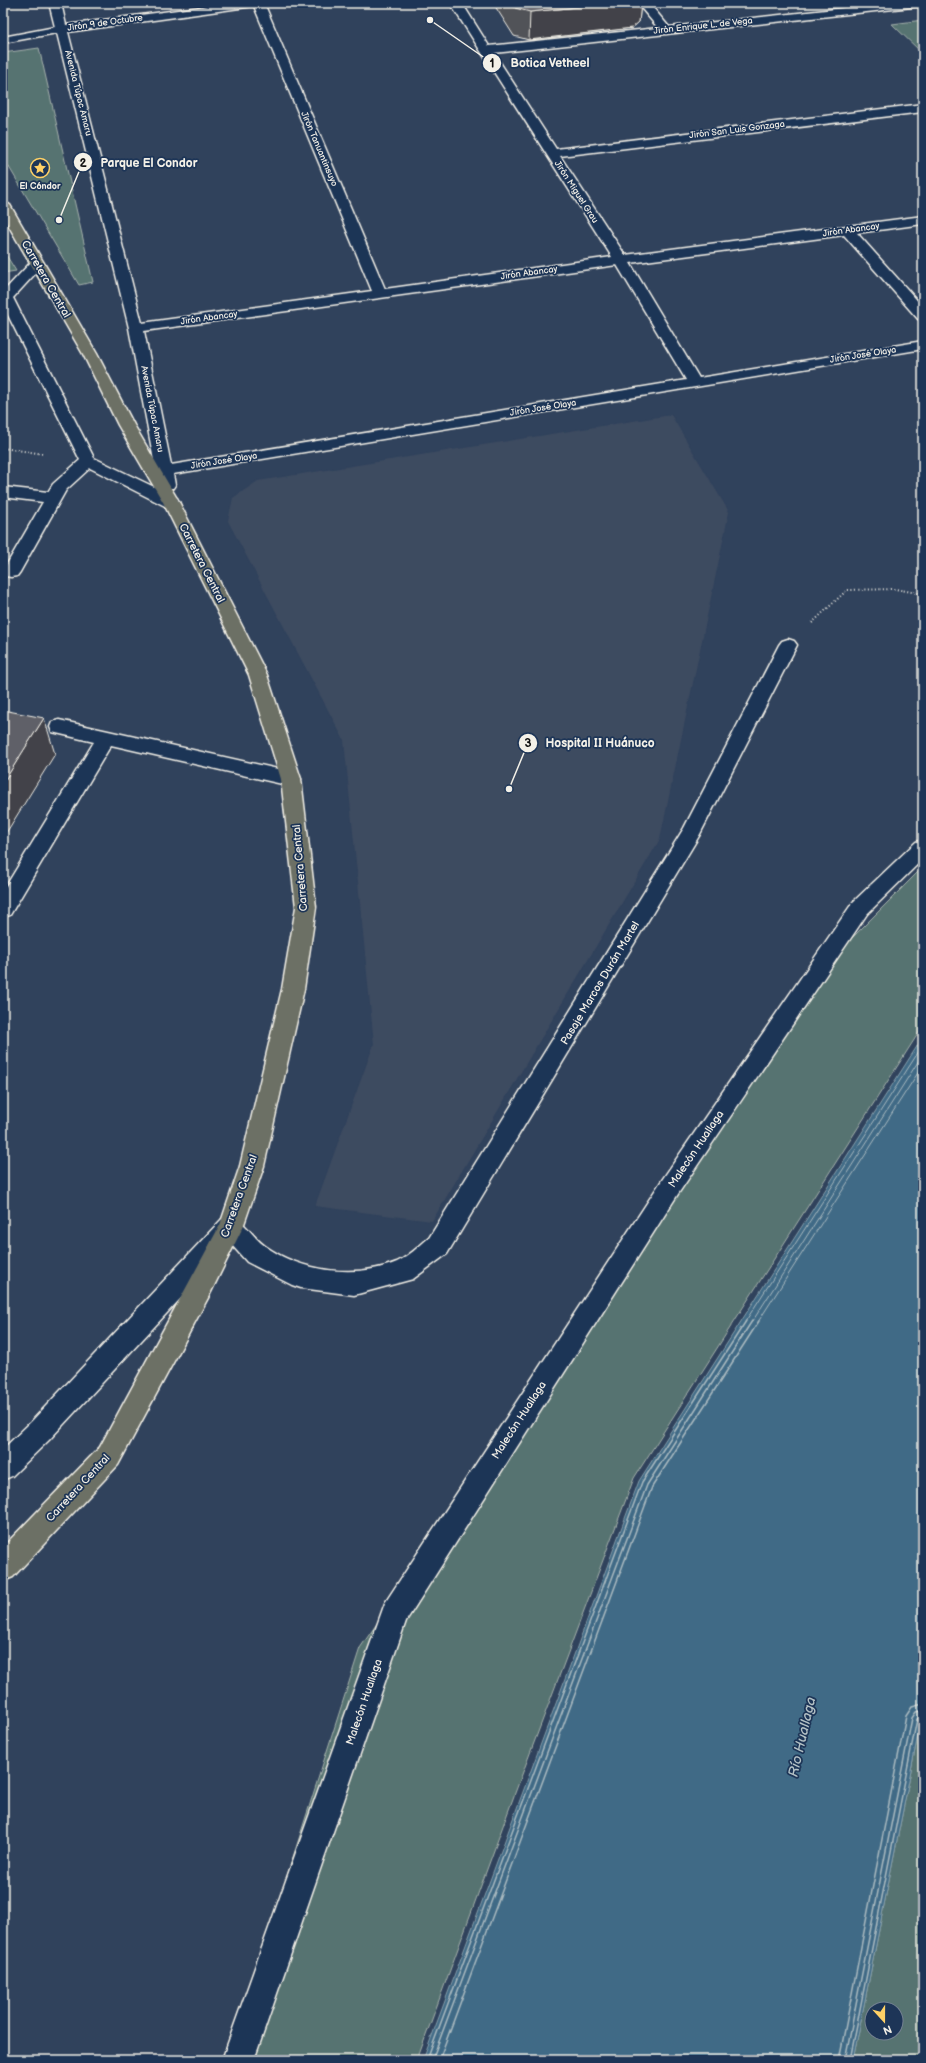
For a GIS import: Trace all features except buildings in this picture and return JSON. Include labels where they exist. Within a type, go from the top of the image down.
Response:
[{"type":"highway","name":"Carretera Central","points":[[3,1568],[109,1456],[200,1288],[231,1227],[252,1166],[293,989],[306,907],[291,779],[258,675],[171,502],[126,425],[90,354],[5,213]]},
{"type":"street","name":"Avenida Túpac Amaru","points":[[55,3],[136,328],[171,502]]},
{"type":"street","name":"Jirón 9 de Octubre","points":[[3,40],[62,29],[254,3]]},
{"type":"street","name":"Jirón Tanuantinsuyo","points":[[258,3],[380,294]]},
{"type":"street","name":"Jirón Miguel Grau","points":[[456,3],[550,153],[621,260],[695,383]]},
{"type":"street","points":[[643,3],[666,30]]},
{"type":"street","name":"Jirón Enrique L. de Vega","points":[[485,50],[921,3]]},
{"type":"street","name":"Jirón San Luis Gonzaga","points":[[550,153],[923,108]]},
{"type":"street","name":"Jirón Abancay","points":[[136,328],[621,260],[923,220]]},
{"type":"street","points":[[847,230],[923,316]]},
{"type":"street","points":[[37,264],[6,297],[88,461],[171,502]]},
{"type":"street","name":"Jirón José Olaya","points":[[164,471],[923,345]]},
{"type":"street","points":[[11,572],[59,487],[88,461]]},
{"type":"street","points":[[3,492],[52,498]]},
{"type":"street","name":"Pasaje Marcos Durán Martel","points":[[231,1227],[256,1254],[301,1277],[354,1284],[404,1271],[438,1246],[692,831],[788,645]]},
{"type":"street","points":[[59,727],[291,779]]},
{"type":"street","points":[[3,909],[106,738]]},
{"type":"street","name":"Malecón Huallaga","points":[[238,2060],[395,1613],[670,1187],[855,914],[923,847]]},
{"type":"street","points":[[3,1467],[46,1425],[231,1227]]},
{"type":"path","points":[[788,645],[847,590],[895,589],[923,594]]},
{"type":"shaded area","points":[[671,415],[729,512],[660,839],[432,1221],[315,1206],[374,1044],[344,740],[228,521],[233,498],[258,481]]},
{"type":"green space","points":[[923,20],[923,54],[892,24]]},
{"type":"green space","points":[[39,48],[93,282],[79,285],[3,157],[3,53]]},
{"type":"green space","points":[[3,250],[16,271],[3,273]]},
{"type":"green space","points":[[923,867],[923,1026],[634,1478],[515,1793],[417,2060],[228,2060],[360,1648],[848,942]]},
{"type":"green space","points":[[923,1710],[923,2060],[853,2060],[864,2005],[864,2041],[904,2041],[904,2001],[865,2001]]},
{"type":"water","name":"Río Huallaga","points":[[923,1037],[923,1710],[853,2060],[423,2060],[639,1481]]},
{"type":"place","name":"Botica Vetheel","points":[[430,20]]},
{"type":"place","name":"El Cóndor","points":[[40,168]]},
{"type":"place","name":"Parque El Condor","points":[[59,220]]},
{"type":"place","name":"Hospital II Huánuco","points":[[509,789]]}]
